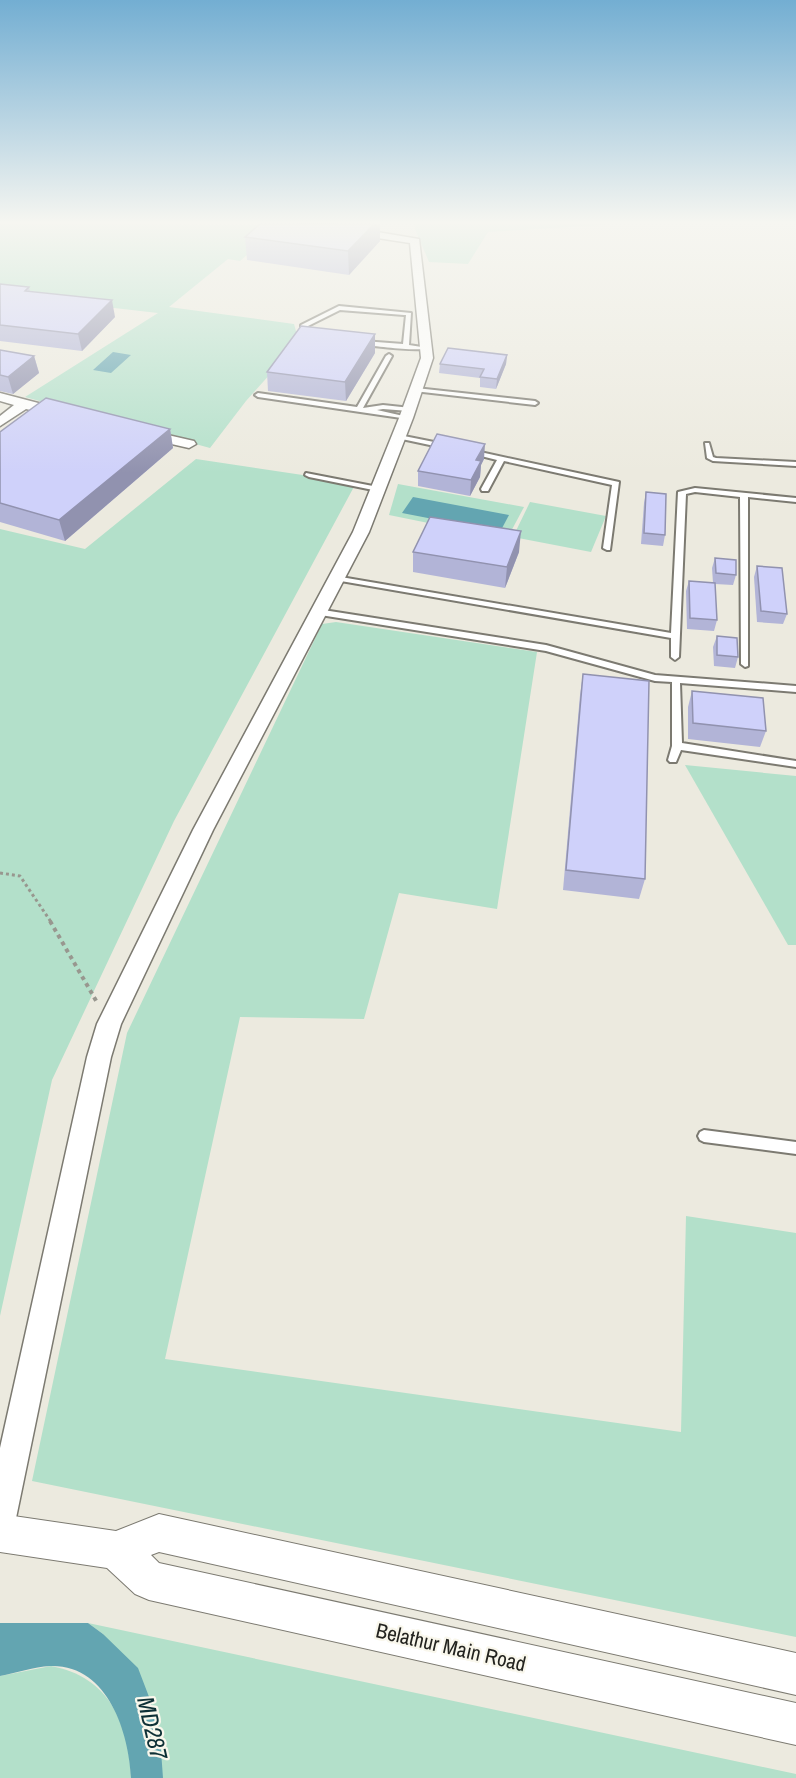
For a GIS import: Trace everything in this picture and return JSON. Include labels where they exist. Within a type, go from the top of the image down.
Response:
[{"type":"street","points":[[0,1518],[99,1057],[110,1024],[122,993],[203,830],[361,532],[399,437],[427,357],[416,347],[417,307]]},
{"type":"street","points":[[0,397],[76,417]]},
{"type":"street","points":[[2,430],[24,404]]},
{"type":"street","points":[[132,431],[189,444]]},
{"type":"street","points":[[0,1533],[116,1550],[159,1533],[796,1674]]},
{"type":"street","name":"Belathur Main Road","points":[[116,1550],[149,1580],[796,1724]]},
{"type":"lane","points":[[310,339],[303,336],[304,325],[335,309],[353,308],[409,314],[416,347],[353,342]]},
{"type":"lane","points":[[363,409],[389,356]]},
{"type":"lane","points":[[258,395],[363,409],[535,403]]},
{"type":"lane","points":[[399,437],[616,484],[607,548]]},
{"type":"lane","points":[[706,444],[710,458],[715,460],[796,464]]},
{"type":"lane","points":[[485,489],[502,458]]},
{"type":"lane","points":[[309,476],[378,489]]},
{"type":"lane","points":[[675,657],[682,492],[695,490],[796,500]]},
{"type":"lane","points":[[744,495],[744,664]]},
{"type":"lane","points":[[335,578],[675,636]]},
{"type":"lane","points":[[317,612],[546,648],[655,678],[796,689]]},
{"type":"lane","points":[[673,760],[677,746],[676,680]]},
{"type":"lane","points":[[677,746],[796,764]]},
{"type":"lane","points":[[704,1136],[796,1148]]},
{"type":"path","points":[[0,873],[20,876],[54,926],[110,1024]]},
{"type":"green space","points":[[105,307],[169,307],[294,324],[299,342],[246,401],[210,448],[25,397],[158,313]]},
{"type":"green space","points":[[196,459],[356,483],[174,821],[52,1080],[0,1316],[0,529],[85,549]]},
{"type":"green space","points":[[398,484],[524,507],[507,539],[389,515]]},
{"type":"green space","points":[[530,502],[606,516],[591,552],[513,537]]},
{"type":"green space","points":[[336,622],[537,652],[497,909],[399,893],[364,1019],[240,1017],[165,1359],[681,1432],[686,1216],[796,1233],[796,1637],[32,1481],[127,1033],[322,624]]},
{"type":"green space","points":[[685,765],[796,776],[796,945],[788,945]]},
{"type":"green space","points":[[88,1623],[796,1774],[796,1778],[163,1778],[103,1634]]},
{"type":"green space","points":[[51,1666],[88,1680],[112,1706],[126,1739],[131,1778],[0,1778],[0,1676]]},
{"type":"water","points":[[113,352],[131,355],[111,373],[93,370]]},
{"type":"water","points":[[413,497],[509,515],[500,532],[402,513]]},
{"type":"water","name":"MD287","points":[[0,1623],[88,1623],[103,1634],[138,1668],[159,1723],[163,1778],[131,1778],[126,1741],[120,1722],[112,1704],[87,1676],[70,1668],[50,1666],[0,1676]]},
{"type":"building","points":[[0,307],[105,307],[78,334],[0,325]]},
{"type":"building","points":[[301,326],[375,334],[345,382],[267,372]]},
{"type":"building","points":[[448,348],[507,355],[497,379],[480,377],[484,369],[440,364]]},
{"type":"building","points":[[0,350],[34,356],[8,377],[0,375]]},
{"type":"building","points":[[46,398],[170,429],[59,520],[0,503],[0,432]]},
{"type":"building","points":[[437,434],[485,444],[476,460],[481,461],[471,480],[418,471]]},
{"type":"building","points":[[646,492],[666,494],[665,535],[644,533]]},
{"type":"building","points":[[430,517],[521,531],[507,567],[413,552]]},
{"type":"building","points":[[715,558],[736,560],[736,575],[716,573]]},
{"type":"building","points":[[757,566],[782,568],[787,614],[761,611]]},
{"type":"building","points":[[689,581],[715,583],[717,620],[690,618]]},
{"type":"building","points":[[717,636],[737,638],[738,657],[717,655]]},
{"type":"building","points":[[583,674],[649,681],[645,879],[566,870]]},
{"type":"building","points":[[692,691],[763,698],[766,731],[693,723]]}]
